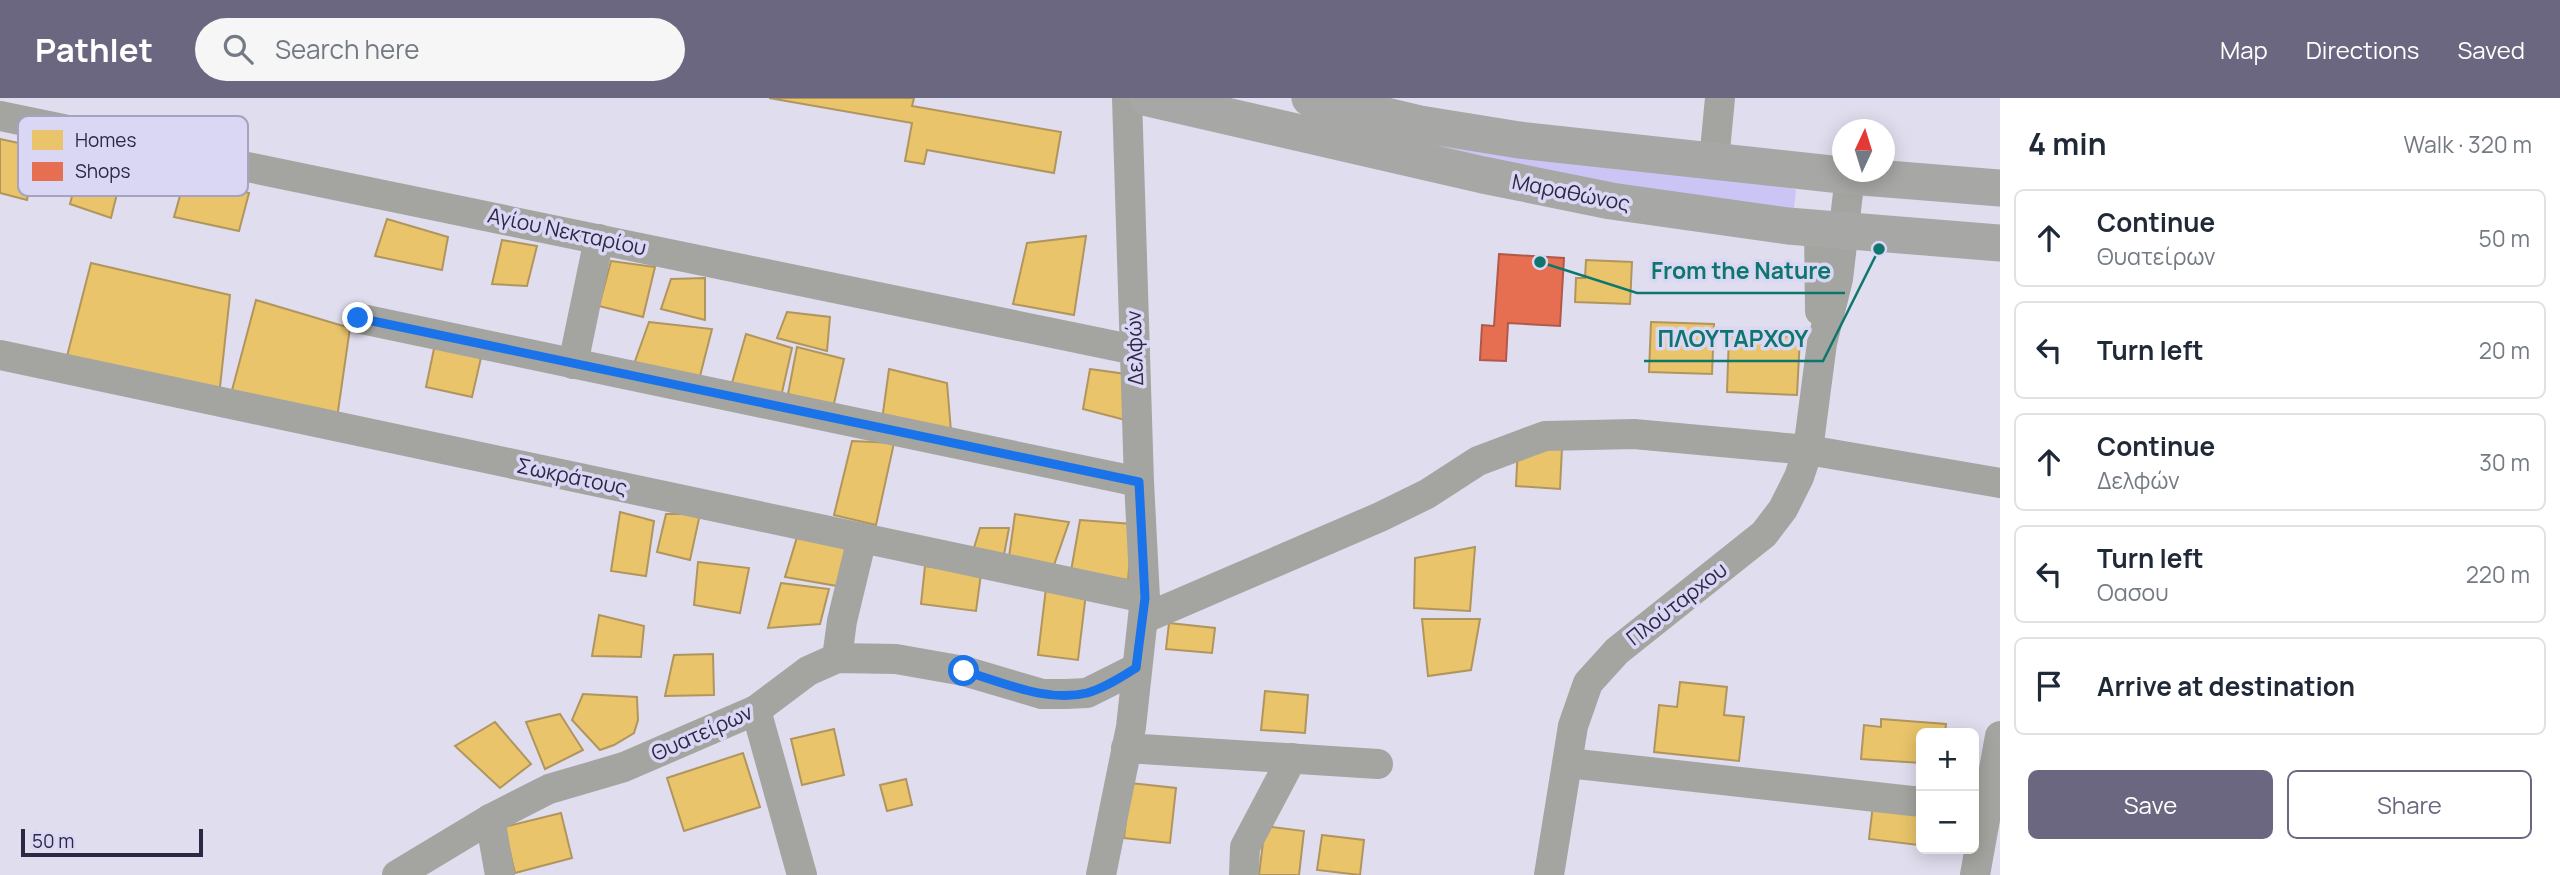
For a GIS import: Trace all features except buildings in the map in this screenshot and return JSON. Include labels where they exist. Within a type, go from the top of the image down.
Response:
[{"type":"main road","name":"Μαραθώνος","points":[[1148,98],[1567,193],[1687,214],[1840,210],[2000,188]]},
{"type":"main road","name":"Μαραθώνος","points":[[1310,98],[1420,124],[1469,132],[1714,161],[1840,210],[2000,243]]},
{"type":"main road","points":[[1840,210],[2000,222]]},
{"type":"street","name":"Δελφών","points":[[1101,875],[1126,748],[1144,608],[1127,98]]},
{"type":"street","points":[[1714,161],[1720,98]]},
{"type":"street","name":"Αγίου Νεκταρίου","points":[[0,116],[18,120]]},
{"type":"street","name":"Αγίου Νεκταρίου","points":[[248,167],[1135,350]]},
{"type":"street","name":"Πλούταρχου","points":[[1549,875],[1578,709],[1588,683],[1617,651],[1764,534],[1791,495],[1808,450],[1822,343],[1838,279],[1840,210]]},
{"type":"street","points":[[573,363],[599,239]]},
{"type":"street","points":[[358,318],[1139,482]]},
{"type":"street","name":"Σωκράτους","points":[[0,355],[862,538],[1144,608]]},
{"type":"street","points":[[1144,608],[1380,517],[1427,494],[1478,461],[1545,436],[1634,434],[1808,450],[2000,483]]},
{"type":"street","points":[[836,659],[842,621],[862,538]]},
{"type":"street","name":"Θυατείρων","points":[[397,875],[490,818],[549,789],[624,767],[756,710],[808,671],[836,659],[896,659],[964,671],[1042,694],[1087,693],[1136,668]]},
{"type":"street","points":[[756,710],[802,875]]},
{"type":"street","points":[[1126,748],[1378,764]]},
{"type":"street","points":[[1975,875],[1998,753]]},
{"type":"street","points":[[1244,875],[1245,847],[1292,758]]},
{"type":"street","points":[[1569,763],[1916,801]]},
{"type":"street","points":[[490,818],[500,875]]},
{"type":"shaded area","points":[[1412,137],[1791,188],[1796,190],[1794,209],[1654,194],[1410,142]]},
{"type":"place","name":"ΠΛΟΥΤΑΡΧΟΥ","points":[[1879,249]]},
{"type":"place","name":"From the Nature","points":[[1540,262]]},
{"type":"route","points":[[358,318],[1139,482],[1145,598],[1136,668],[1110,684],[1087,693],[1066,694],[1042,694],[964,671]]}]
